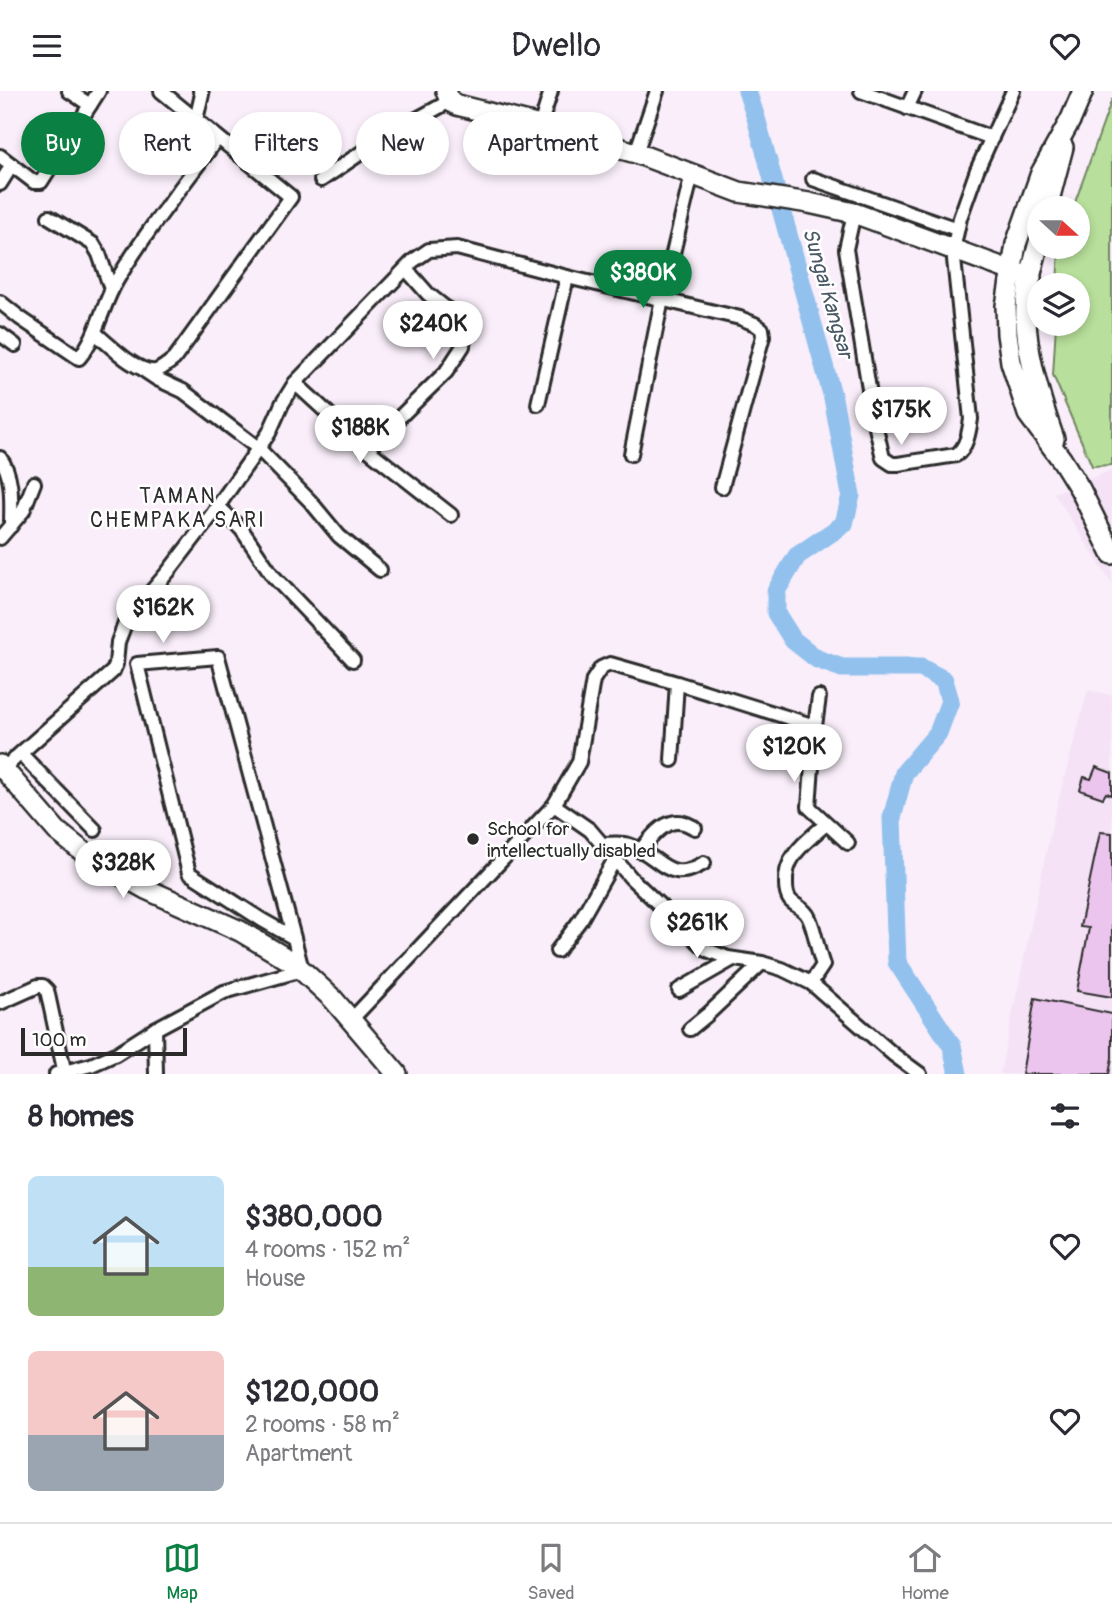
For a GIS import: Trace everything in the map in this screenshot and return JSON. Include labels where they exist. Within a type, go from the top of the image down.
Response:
[{"type":"street","points":[[69,91],[90,104]]},
{"type":"street","points":[[0,156],[34,182],[41,181],[99,91]]},
{"type":"street","points":[[161,91],[186,112]]},
{"type":"street","points":[[198,112],[202,94],[200,91]]},
{"type":"street","points":[[544,112],[551,91]]},
{"type":"street","points":[[636,153],[657,91]]},
{"type":"street","points":[[861,91],[992,138]]},
{"type":"street","points":[[907,108],[915,91]]},
{"type":"street","points":[[854,213],[846,249],[883,458],[892,464],[898,464],[956,455],[963,449],[971,419],[953,250],[957,229],[977,170],[1013,91]]},
{"type":"street","points":[[1083,91],[1041,173],[1016,244],[1006,306],[1007,334],[1011,362],[1028,414],[1080,489],[1112,554]]},
{"type":"street","points":[[321,180],[448,96],[457,105],[485,112]]},
{"type":"street","points":[[1050,196],[1071,119]]},
{"type":"street","points":[[145,371],[158,371],[174,359],[291,197],[215,136]]},
{"type":"street","points":[[0,302],[79,358],[95,333],[111,289],[218,138]]},
{"type":"street","points":[[623,149],[739,192],[854,213],[1027,277]]},
{"type":"street","points":[[0,184],[12,165]]},
{"type":"street","points":[[631,454],[662,299],[692,174]]},
{"type":"street","points":[[813,179],[957,229]]},
{"type":"street","points":[[49,217],[93,244],[111,289]]},
{"type":"street","points":[[397,1074],[333,999],[302,970],[240,931],[146,889],[92,859],[57,831],[2,767],[21,754],[113,671],[118,642],[126,621],[168,572],[218,506],[269,433],[295,383],[413,261],[429,250],[457,248],[740,318],[762,329],[763,336],[722,488]]},
{"type":"street","points":[[366,449],[446,372],[463,346],[465,329],[457,317],[428,294],[406,269]]},
{"type":"street","points":[[538,404],[567,277]]},
{"type":"street","points":[[95,333],[125,358],[157,379],[183,391],[258,448],[310,501],[339,536],[380,570]]},
{"type":"street","points":[[0,334],[15,345]]},
{"type":"street","points":[[1029,336],[1031,360],[1045,413],[1062,460]]},
{"type":"street","points":[[295,383],[366,449],[451,515]]},
{"type":"street","points":[[0,458],[5,464],[11,489],[11,526]]},
{"type":"street","points":[[0,538],[23,511],[34,483]]},
{"type":"street","points":[[218,506],[242,530],[272,576],[353,660]]},
{"type":"street","points":[[294,938],[189,873],[137,664],[218,657],[294,938],[302,970]]},
{"type":"street","points":[[351,1020],[554,805],[579,762],[593,680],[601,667],[610,664],[815,726]]},
{"type":"street","points":[[672,760],[677,683]]},
{"type":"street","points":[[820,697],[809,805],[848,843]]},
{"type":"street","points":[[21,754],[95,830]]},
{"type":"street","points":[[554,805],[590,830],[631,878],[707,950],[733,959],[782,969],[811,983],[920,1074]]},
{"type":"street","points":[[640,851],[657,830],[676,822],[695,828]]},
{"type":"street","points":[[811,983],[823,965],[809,916],[790,901],[786,892],[785,874],[790,859],[798,849],[826,824]]},
{"type":"street","points":[[602,844],[619,843],[631,846],[677,872],[692,870],[704,863]]},
{"type":"street","points":[[557,951],[581,919],[615,859]]},
{"type":"street","points":[[679,990],[733,959]]},
{"type":"street","points":[[690,1029],[762,963]]},
{"type":"street","points":[[0,1003],[38,986],[47,990],[62,1073],[92,1065],[116,1053],[224,992],[302,970]]},
{"type":"street","points":[[155,1029],[156,1074]]},
{"type":"shaded area","points":[[1112,470],[1112,584],[1054,493]]},
{"type":"shaded area","points":[[1088,690],[1112,695],[1112,1074],[1000,1074],[1053,820]]},
{"type":"green space","points":[[1112,99],[1112,465],[1092,466],[1053,375],[1055,336],[1090,336],[1090,273],[1058,273],[1058,259],[1090,259],[1090,196],[1077,196]]},
{"type":"building","points":[[1096,767],[1112,773],[1112,795],[1106,793],[1103,798],[1080,790],[1084,777],[1091,779]]},
{"type":"building","points":[[1100,832],[1112,833],[1112,997],[1077,991],[1089,928],[1080,927]]},
{"type":"building","points":[[1035,998],[1112,1014],[1112,1058],[1109,1074],[1022,1074]]},
{"type":"waterway","name":"Sungai Kangsar","points":[[747,91],[833,398],[851,495],[844,524],[797,556],[776,591],[776,613],[793,640],[817,659],[842,668],[921,668],[944,680],[950,701],[938,733],[904,773],[892,818],[897,962],[952,1046],[958,1074]]},
{"type":"place","name":"School for intellectually disabled","points":[[473,839]]},
{"type":"district","name":"TAMAN CHEMPAKA SARI","points":[[178,508]]}]
